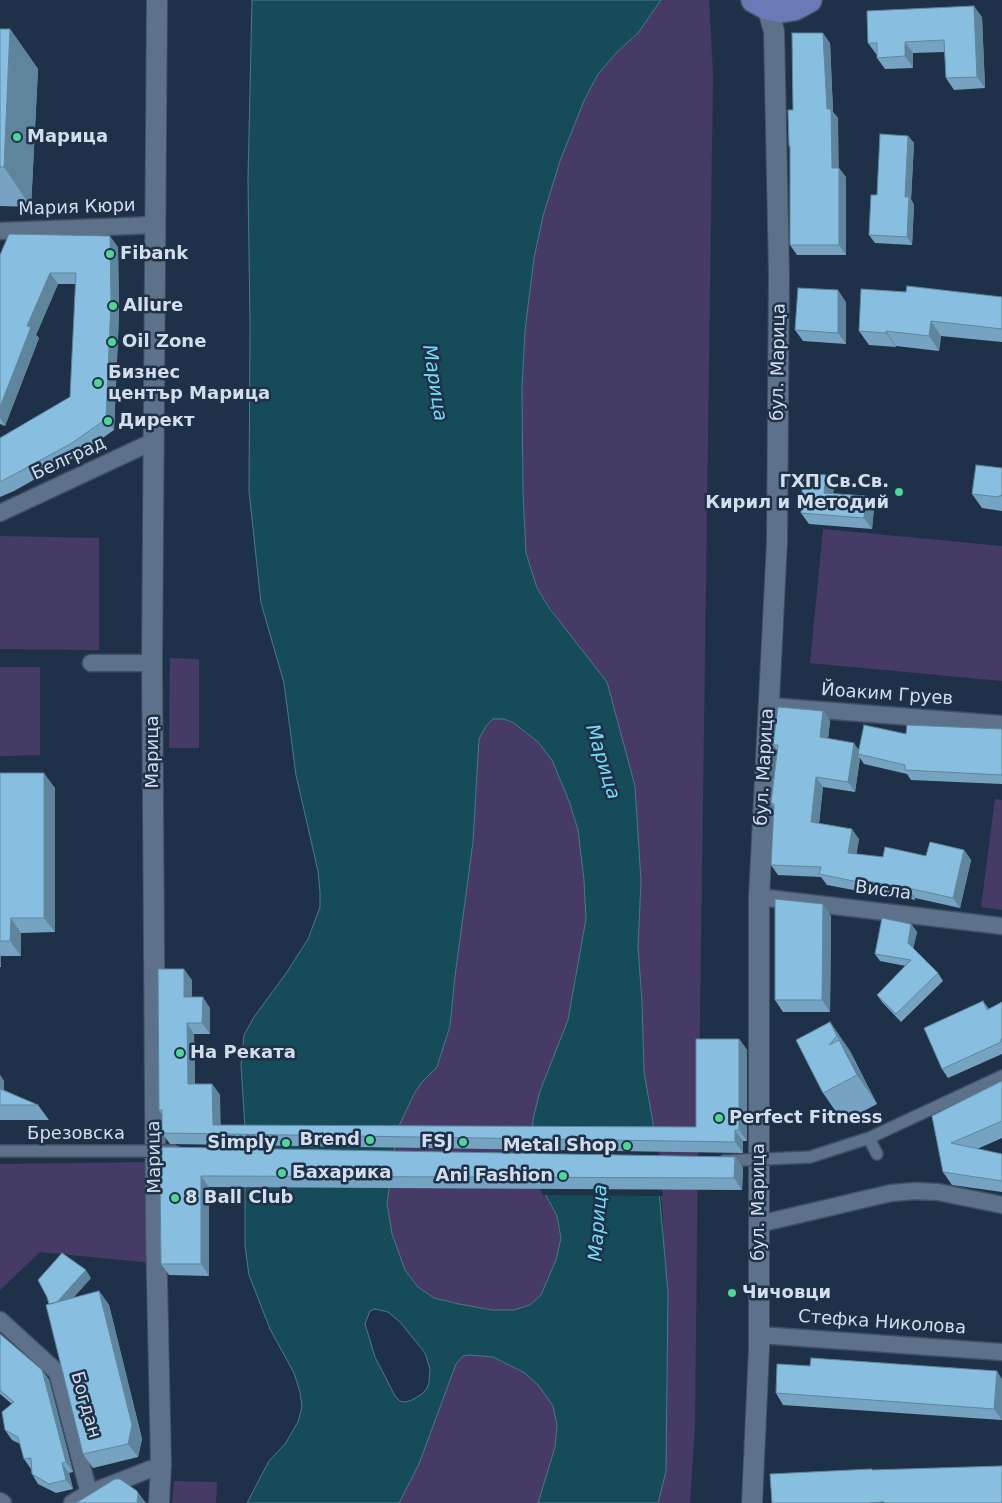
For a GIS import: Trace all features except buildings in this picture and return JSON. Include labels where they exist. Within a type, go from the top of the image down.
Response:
[{"type":"main road","points":[[761,4],[781,10],[801,4]]},
{"type":"street","name":"Марица","points":[[157,0],[152,663],[156,1206],[161,1465],[159,1503]]},
{"type":"street","name":"бул. Марица","points":[[752,1503],[759,1334],[759,897],[777,542],[779,294],[774,31],[761,4]]},
{"type":"street","points":[[774,31],[801,4]]},
{"type":"street","name":"Мария Кюри","points":[[6,236],[156,225]]},
{"type":"street","name":"Белград","points":[[0,513],[154,441]]},
{"type":"street","points":[[91,663],[152,663]]},
{"type":"street","name":"Йоаким Груев","points":[[769,706],[1002,724]]},
{"type":"street","name":"Висла","points":[[759,897],[1002,926]]},
{"type":"street","points":[[714,1161],[810,1157],[869,1138],[1002,1076]]},
{"type":"street","points":[[869,1138],[877,1154]]},
{"type":"street","name":"Брезовска","points":[[0,1151],[185,1151]]},
{"type":"street","points":[[759,1224],[891,1193],[915,1191],[938,1192],[1002,1205]]},
{"type":"street","name":"Богдан","points":[[0,1320],[57,1372],[89,1494]]},
{"type":"street","name":"Стефка Николова","points":[[759,1334],[1002,1352]]},
{"type":"street","points":[[72,1503],[89,1494],[161,1465]]},
{"type":"shaded area","points":[[661,0],[709,0],[713,74],[695,1426],[690,1503],[658,1503],[666,1471],[663,1216],[653,1123],[644,1072],[638,946],[641,881],[635,786],[607,682],[562,625],[537,588],[526,553],[523,493],[522,388],[525,331],[534,258],[543,216],[560,161],[584,101],[598,74],[617,52],[638,33]]},
{"type":"shaded area","points":[[823,529],[1002,546],[1002,681],[810,663]]},
{"type":"shaded area","points":[[0,536],[99,538],[99,650],[0,649]]},
{"type":"shaded area","points":[[170,658],[199,659],[199,748],[169,748]]},
{"type":"shaded area","points":[[0,667],[40,667],[40,755],[0,756]]},
{"type":"shaded area","points":[[493,719],[504,719],[514,723],[538,742],[552,760],[569,801],[578,830],[586,919],[568,1020],[540,1091],[533,1171],[557,1216],[561,1238],[556,1260],[541,1295],[530,1305],[514,1310],[492,1310],[433,1298],[418,1287],[405,1270],[392,1234],[387,1204],[397,1130],[414,1094],[421,1083],[437,1067],[450,1026],[473,842],[479,739],[486,726]]},
{"type":"shaded area","points":[[995,799],[1002,800],[1002,910],[981,907]]},
{"type":"shaded area","points":[[150,1162],[152,1263],[40,1252],[0,1290],[0,1164]]},
{"type":"shaded area","points":[[463,1356],[493,1357],[525,1373],[539,1386],[553,1406],[557,1425],[555,1447],[538,1503],[399,1503],[419,1464],[456,1364]]},
{"type":"shaded area","points":[[174,1481],[217,1482],[216,1503],[172,1503]]},
{"type":"water","points":[[252,0],[661,0],[638,33],[617,52],[598,74],[584,101],[560,161],[543,216],[534,258],[525,331],[522,388],[523,493],[526,553],[537,588],[550,609],[607,682],[635,786],[641,881],[638,946],[644,1072],[653,1123],[668,1292],[666,1471],[658,1503],[538,1503],[555,1447],[557,1425],[553,1406],[539,1386],[525,1373],[493,1357],[469,1355],[463,1356],[456,1364],[419,1464],[399,1503],[247,1503],[269,1461],[285,1444],[298,1422],[302,1407],[294,1373],[270,1329],[249,1275],[245,1246],[245,1129],[241,1065],[244,1035],[254,1017],[287,972],[308,939],[320,907],[318,871],[296,775],[284,683],[261,603],[249,491],[250,326],[248,179]],"holes":[[[493,719],[504,719],[514,723],[538,742],[552,760],[569,801],[578,830],[586,919],[568,1020],[540,1091],[533,1119],[533,1171],[557,1216],[561,1238],[556,1260],[541,1295],[530,1305],[514,1310],[492,1310],[459,1304],[434,1298],[418,1287],[405,1270],[392,1234],[387,1204],[397,1130],[414,1094],[421,1083],[437,1067],[450,1026],[473,842],[479,739],[486,726]],[[375,1309],[388,1312],[400,1322],[425,1353],[430,1369],[429,1383],[426,1390],[412,1400],[400,1401],[395,1396],[375,1357],[365,1324],[370,1311]]]},
{"type":"pier","points":[[530,1134],[657,1134],[663,1196],[543,1195],[531,1172]]},
{"type":"place","name":"Марица","points":[[17,137]]},
{"type":"place","name":"Fibank","points":[[110,254]]},
{"type":"place","name":"Allure","points":[[113,306]]},
{"type":"place","name":"Oil Zone","points":[[112,342]]},
{"type":"place","name":"Бизнес център Марица","points":[[98,383]]},
{"type":"place","name":"Директ","points":[[108,421]]},
{"type":"place","name":"ГХП Св.Св. Кирил и Методий","points":[[899,492]]},
{"type":"place","name":"На Реката","points":[[180,1053]]},
{"type":"place","name":"Perfect Fitness","points":[[719,1118]]},
{"type":"place","name":"Brend","points":[[370,1140]]},
{"type":"place","name":"FSJ","points":[[463,1142]]},
{"type":"place","name":"Simply","points":[[286,1143]]},
{"type":"place","name":"Metal Shop","points":[[627,1146]]},
{"type":"place","name":"Бахарика","points":[[282,1173]]},
{"type":"place","name":"Ani Fashion","points":[[563,1176]]},
{"type":"place","name":"8 Ball Club","points":[[175,1198]]},
{"type":"place","name":"Чичовци","points":[[732,1293]]}]
